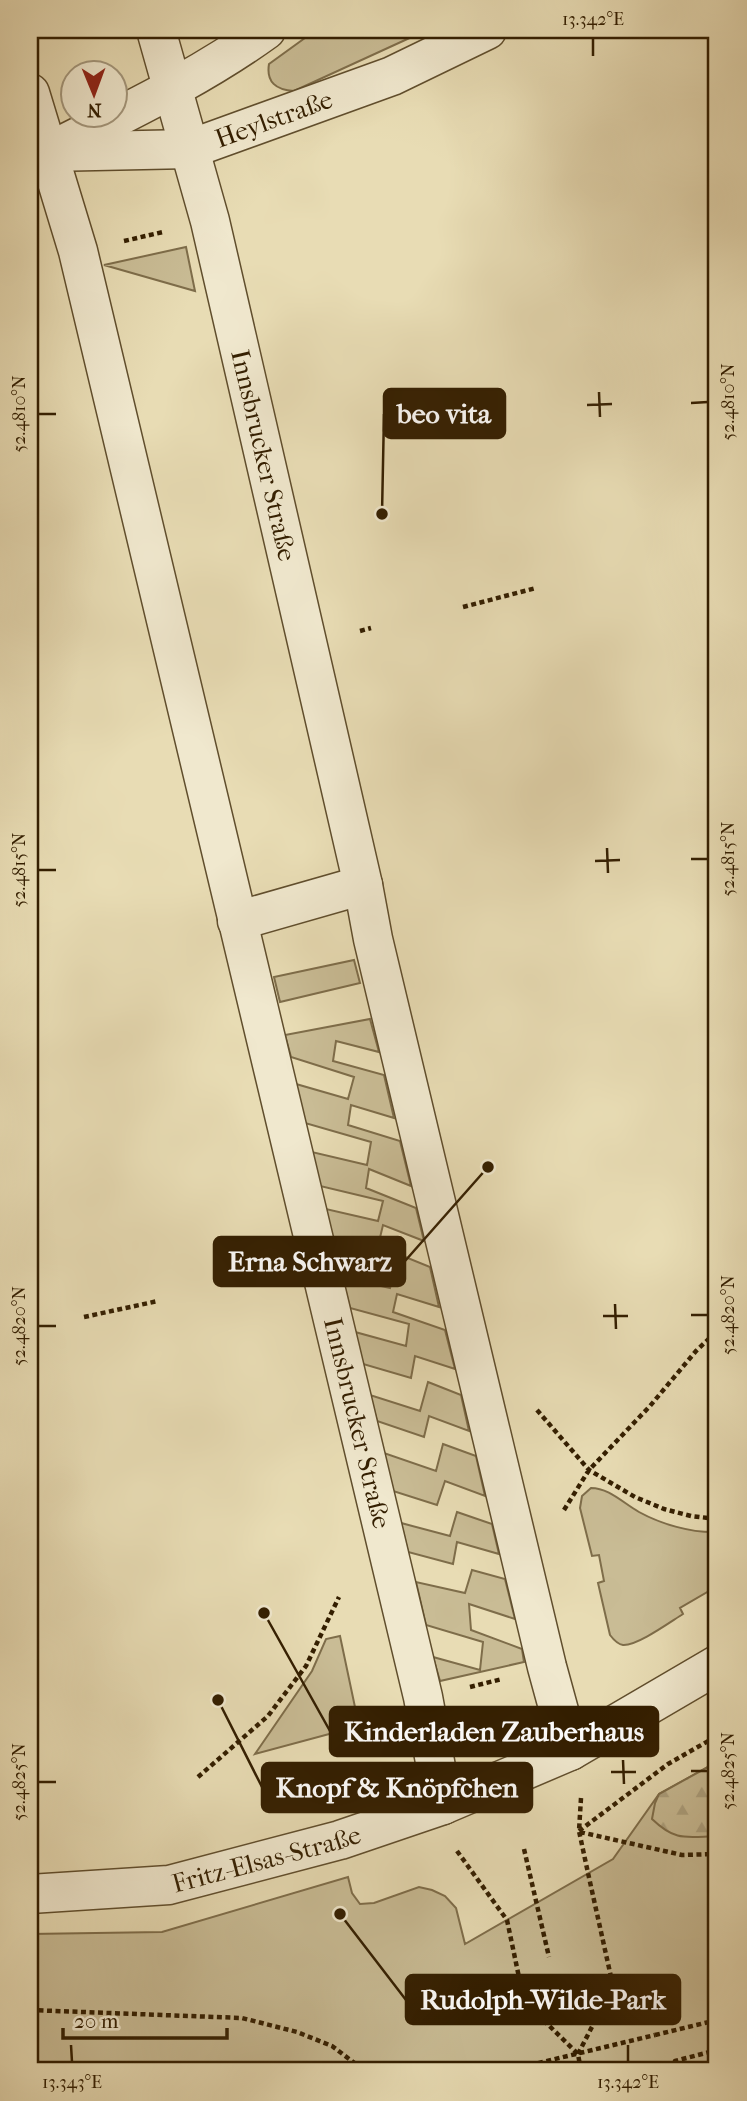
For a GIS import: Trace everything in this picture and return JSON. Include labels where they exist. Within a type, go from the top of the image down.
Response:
[{"type":"street","name":"Innsbrucker Straße","points":[[156,30],[210,221],[363,885],[385,993],[547,1667],[570,1751]]},
{"type":"street","points":[[39,155],[173,89],[266,30]]},
{"type":"street","name":"Heylstraße","points":[[39,155],[190,149],[392,76],[487,30]]},
{"type":"street","name":"Innsbrucker Straße","points":[[30,93],[39,155],[78,251],[423,1697],[443,1805]]},
{"type":"street","points":[[237,921],[363,885]]},
{"type":"street","name":"Fritz-Elsas-Straße","points":[[30,1894],[169,1885],[340,1840],[443,1805],[570,1751],[717,1665]]},
{"type":"path","points":[[43,34],[56,30]]},
{"type":"path","points":[[113,243],[167,230]]},
{"type":"path","points":[[463,607],[536,588]]},
{"type":"path","points":[[359,631],[371,628]]},
{"type":"path","points":[[84,1317],[158,1301]]},
{"type":"path","points":[[564,1510],[589,1470],[717,1331]]},
{"type":"path","points":[[535,1407],[589,1470],[635,1497],[664,1509],[717,1519]]},
{"type":"path","points":[[198,1777],[268,1716],[306,1667],[339,1597]]},
{"type":"path","points":[[461,1690],[513,1676]]},
{"type":"path","points":[[579,1831],[668,1764],[717,1736]]},
{"type":"path","points":[[578,2054],[613,1986],[579,1831],[581,1796]]},
{"type":"path","points":[[579,1831],[682,1855],[717,1854]]},
{"type":"path","points":[[456,1849],[507,1920],[524,2001],[578,2054],[582,2071]]},
{"type":"path","points":[[524,1849],[549,1957]]},
{"type":"path","points":[[30,2010],[242,2018],[297,2032],[332,2046],[365,2071]]},
{"type":"path","points":[[505,2071],[717,2020]]},
{"type":"path","points":[[677,2071],[675,2061],[717,2050]]},
{"type":"green space","points":[[316,30],[427,30],[294,91],[277,87],[269,76],[269,64]]},
{"type":"green space","points":[[186,247],[195,291],[104,265]]},
{"type":"green space","points":[[354,960],[360,983],[280,1002],[274,977]]},
{"type":"green space","points":[[370,1019],[379,1052],[336,1041],[333,1061],[384,1075],[394,1118],[351,1105],[348,1125],[400,1141],[411,1186],[369,1169],[366,1188],[416,1208],[424,1241],[383,1225],[378,1246],[430,1267],[439,1307],[397,1294],[393,1312],[445,1330],[455,1369],[415,1356],[411,1378],[363,1364],[355,1332],[406,1346],[409,1324],[350,1308],[342,1277],[390,1288],[396,1265],[335,1249],[326,1209],[378,1221],[383,1201],[320,1186],[312,1152],[367,1165],[371,1142],[305,1123],[296,1084],[348,1099],[354,1077],[291,1057],[285,1035]]},
{"type":"green space","points":[[428,1382],[461,1395],[469,1431],[429,1416],[424,1437],[377,1421],[370,1395],[420,1411]]},
{"type":"green space","points":[[443,1444],[476,1456],[485,1496],[445,1481],[437,1505],[393,1491],[384,1453],[436,1471]]},
{"type":"green space","points":[[591,1488],[610,1493],[639,1512],[666,1524],[697,1531],[717,1532],[717,1588],[680,1608],[683,1614],[645,1638],[623,1645],[617,1642],[610,1635],[598,1583],[604,1581],[599,1555],[592,1556],[580,1508],[582,1496]]},
{"type":"green space","points":[[457,1512],[492,1524],[499,1554],[457,1542],[453,1564],[408,1552],[401,1523],[450,1536]]},
{"type":"green space","points":[[472,1570],[505,1579],[515,1619],[469,1604],[471,1630],[522,1649],[524,1662],[440,1681],[433,1657],[480,1670],[483,1642],[426,1625],[416,1582],[465,1593]]},
{"type":"green space","points":[[340,1636],[359,1726],[255,1754],[312,1671],[326,1639]]},
{"type":"green space","points":[[717,1762],[717,2066],[698,2071],[30,2071],[30,1934],[162,1932],[348,1877],[352,1893],[360,1904],[374,1903],[419,1887],[445,1896],[456,1908],[465,1944],[613,1859],[659,1794]]},
{"type":"green space","points":[[717,1762],[717,1836],[682,1837],[652,1819],[659,1794]]},
{"type":"place","name":"beo vita","points":[[382,514]]},
{"type":"place","name":"Erna Schwarz","points":[[488,1167]]},
{"type":"place","name":"Kinderladen Zauberhaus","points":[[264,1613]]},
{"type":"place","name":"Knopf & Knöpfchen","points":[[218,1700]]},
{"type":"place","name":"Rudolph-Wilde-Park","points":[[340,1914]]}]
